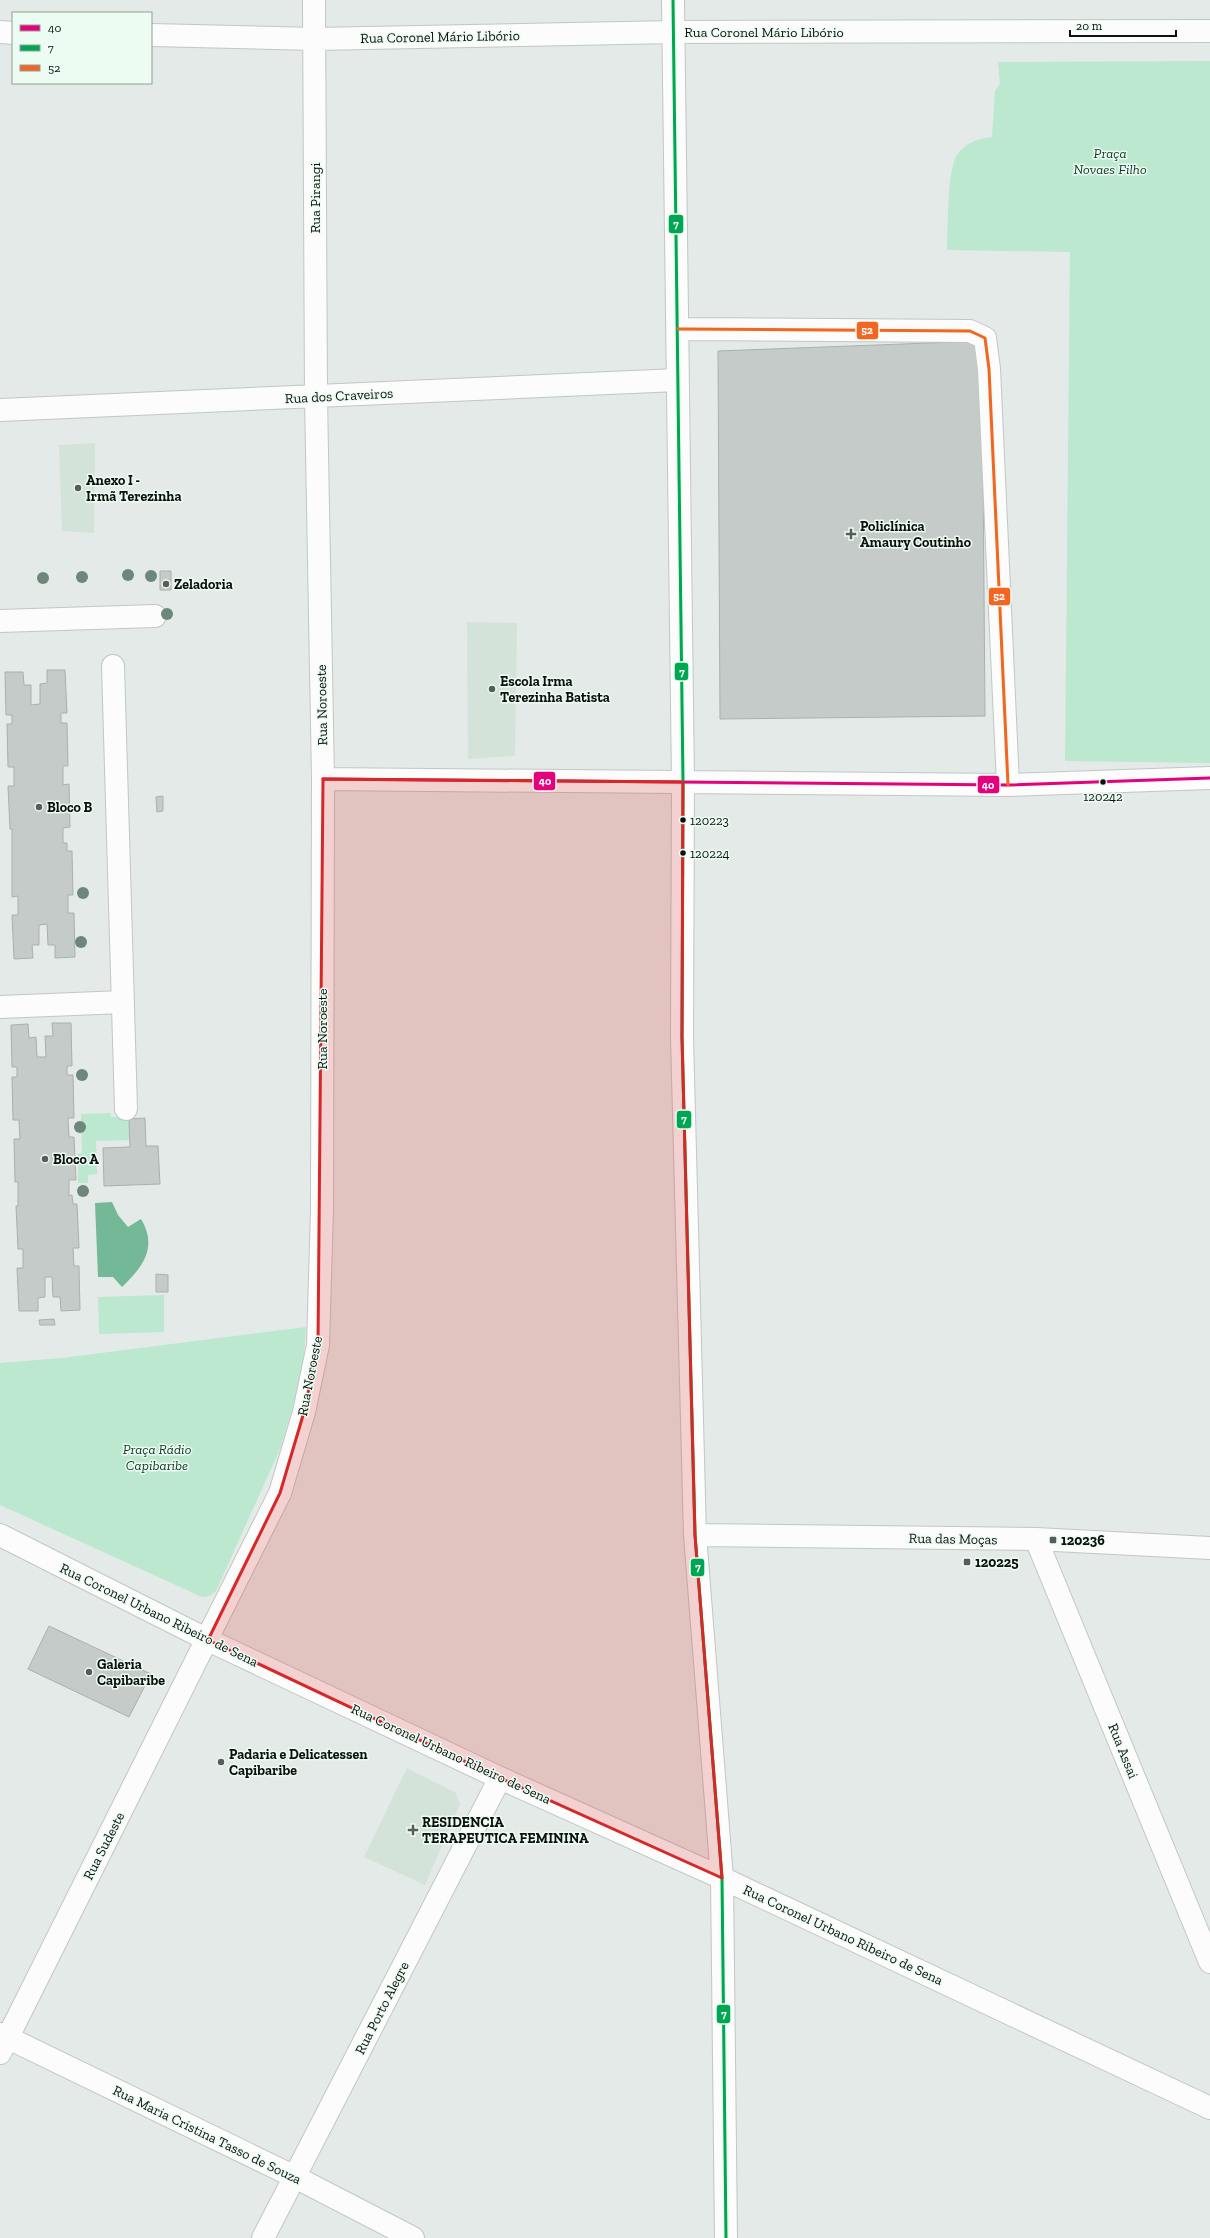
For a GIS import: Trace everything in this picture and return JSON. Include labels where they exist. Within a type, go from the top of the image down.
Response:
[{"type":"street","name":"Rua Pirangi","points":[[314,0],[316,397]]},
{"type":"street","points":[[673,0],[683,782],[682,1037],[695,1535],[722,1878],[726,2238]]},
{"type":"street","name":"Rua Coronel Mário Libório","points":[[152,36],[315,39],[674,32],[1210,31]]},
{"type":"street","points":[[0,32],[12,33]]},
{"type":"street","points":[[678,330],[970,331],[985,338],[989,369],[1008,785]]},
{"type":"street","name":"Rua dos Craveiros","points":[[0,410],[677,380]]},
{"type":"street","name":"Rua Noroeste","points":[[208,1640],[280,1493],[304,1412],[318,1345],[322,1209],[323,779],[316,397]]},
{"type":"street","points":[[0,621],[155,616]]},
{"type":"street","points":[[113,666],[126,1109]]},
{"type":"street","points":[[323,779],[1008,785],[1210,778]]},
{"type":"street","points":[[0,1007],[123,1002]]},
{"type":"street","name":"Rua Coronel Urbano Ribeiro de Sena","points":[[0,1535],[208,1640],[500,1778],[722,1878],[1210,2108]]},
{"type":"street","name":"Rua das Moças","points":[[695,1535],[1036,1540],[1210,1548]]},
{"type":"street","name":"Rua Assai","points":[[1036,1540],[1210,1962]]},
{"type":"street","name":"Rua Sudeste","points":[[2,2042],[208,1640]]},
{"type":"street","name":"Rua Porto Alegre","points":[[263,2238],[500,1778]]},
{"type":"street","name":"Rua Maria Cristina Tasso de Souza","points":[[2,2042],[295,2178],[413,2238]]},
{"type":"highlighted area","points":[[323,779],[683,782],[682,1037],[695,1535],[722,1878],[500,1778],[208,1640],[280,1493],[304,1412],[318,1345]]},
{"type":"shaded area","name":"Anexo I - Irmã Terezinha","points":[[95,443],[94,533],[62,531],[59,445]]},
{"type":"shaded area","name":"Escola Irma Terezinha Batista","points":[[467,622],[517,623],[515,756],[468,759]]},
{"type":"shaded area","points":[[112,1202],[118,1215],[128,1227],[141,1219],[146,1229],[148,1239],[148,1248],[142,1264],[122,1287],[113,1277],[98,1277],[95,1203]]},
{"type":"shaded area","name":"RESIDENCIA TERAPEUTICA FEMININA","points":[[407,1768],[455,1792],[460,1804],[425,1885],[364,1857]]},
{"type":"green space","name":"Praça Novaes Filho","points":[[1210,61],[1210,763],[1065,761],[1070,252],[947,250],[951,173],[957,155],[964,147],[977,140],[992,137],[995,91],[1000,84],[998,62]]},
{"type":"green space","points":[[110,1113],[111,1117],[129,1116],[130,1140],[96,1141],[97,1174],[88,1175],[88,1183],[78,1183],[78,1154],[82,1153],[81,1114]]},
{"type":"green space","points":[[164,1295],[164,1332],[99,1334],[98,1297]]},
{"type":"green space","name":"Praça Rádio Capibaribe","points":[[306,1327],[304,1356],[297,1393],[280,1449],[216,1591],[210,1596],[202,1597],[0,1505],[0,1363],[62,1358]]},
{"type":"building","name":"Policlínica Amaury Coutinho","points":[[982,341],[985,716],[720,719],[718,351]]},
{"type":"building","name":"Zeladoria","points":[[160,571],[171,571],[171,590],[160,590]]},
{"type":"building","name":"Bloco B","points":[[47,670],[65,670],[67,713],[61,713],[61,723],[67,723],[68,766],[63,766],[63,785],[69,784],[70,827],[63,828],[63,843],[67,843],[67,851],[72,851],[73,895],[68,895],[68,913],[74,913],[75,957],[55,958],[55,945],[48,945],[47,924],[39,925],[39,945],[32,945],[33,958],[14,959],[12,915],[18,915],[18,896],[12,897],[12,829],[10,829],[8,786],[14,786],[14,767],[8,767],[7,724],[12,724],[12,715],[6,715],[5,672],[23,672],[24,685],[31,685],[31,705],[40,704],[40,684],[47,683]]},
{"type":"building","points":[[163,796],[163,811],[157,812],[156,797]]},
{"type":"building","name":"Bloco A","points":[[52,1023],[71,1023],[72,1066],[67,1066],[67,1075],[73,1075],[74,1118],[68,1118],[69,1137],[74,1137],[76,1180],[69,1180],[69,1196],[72,1195],[73,1204],[77,1204],[79,1248],[73,1248],[74,1266],[79,1266],[80,1310],[61,1311],[60,1297],[53,1297],[52,1277],[45,1277],[45,1297],[38,1298],[38,1311],[19,1311],[17,1268],[23,1268],[23,1249],[18,1249],[16,1206],[18,1206],[18,1182],[15,1182],[14,1139],[20,1139],[19,1120],[13,1120],[12,1077],[17,1077],[17,1067],[12,1067],[11,1025],[28,1024],[29,1038],[36,1037],[37,1057],[46,1057],[45,1036],[53,1036]]},
{"type":"building","points":[[145,1118],[146,1146],[158,1146],[160,1184],[104,1186],[103,1148],[130,1147],[129,1119]]},
{"type":"building","points":[[156,1274],[168,1275],[168,1292],[156,1292]]},
{"type":"building","points":[[54,1319],[55,1325],[40,1325],[39,1320]]},
{"type":"building","name":"Galeria Capibaribe","points":[[49,1626],[151,1674],[129,1717],[28,1669]]},
{"type":"transit line","name":"7","points":[[673,0],[683,782],[682,1037],[695,1535],[722,1878],[726,2238]]},
{"type":"transit line","name":"52","points":[[678,329],[970,331],[985,338],[989,369],[1008,785]]},
{"type":"transit line","name":"40","points":[[323,779],[1008,785],[1210,778]]},
{"type":"place","name":"Anexo I - Irmã Terezinha","points":[[78,488]]},
{"type":"place","name":"Policlínica Amaury Coutinho","points":[[851,534]]},
{"type":"place","name":"Zeladoria","points":[[166,584]]},
{"type":"place","name":"Escola Irma Terezinha Batista","points":[[492,689]]},
{"type":"place","name":"120242","points":[[1103,782]]},
{"type":"place","name":"Bloco B","points":[[39,807]]},
{"type":"place","name":"120223","points":[[683,820]]},
{"type":"place","name":"120224","points":[[683,853]]},
{"type":"place","name":"Bloco A","points":[[45,1159]]},
{"type":"place","name":"120236","points":[[1053,1540]]},
{"type":"place","name":"120225","points":[[967,1562]]},
{"type":"place","name":"Galeria Capibaribe","points":[[89,1672]]},
{"type":"place","name":"Padaria e Delicatessen Capibaribe","points":[[221,1762]]},
{"type":"place","name":"RESIDENCIA TERAPEUTICA FEMININA","points":[[413,1830]]}]
